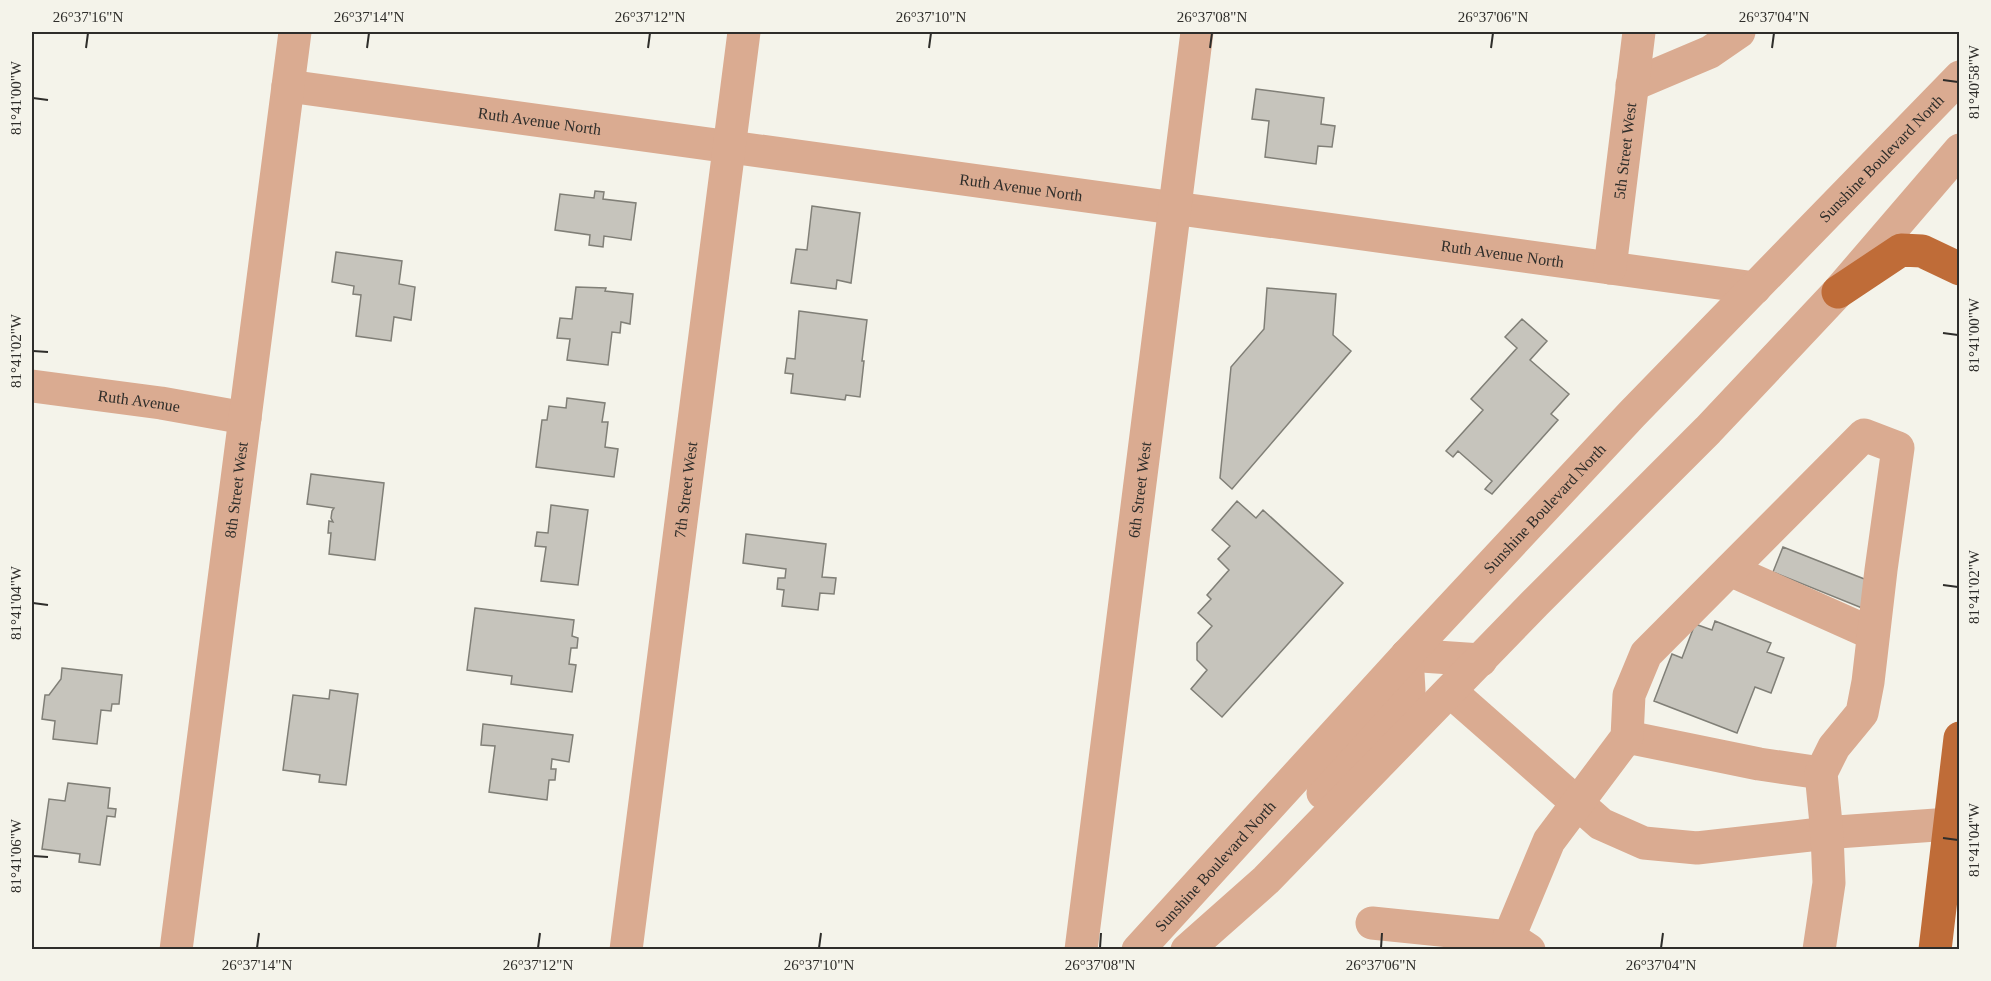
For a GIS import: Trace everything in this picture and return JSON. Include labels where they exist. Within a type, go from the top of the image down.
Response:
[{"type":"main road","points":[[1838,292],[1901,250],[1922,251],[1959,269]]},
{"type":"main road","points":[[1935,950],[1959,738]]},
{"type":"street","name":"8th Street West","points":[[176,950],[295,32]]},
{"type":"street","name":"7th Street West","points":[[626,950],[744,32]]},
{"type":"street","name":"6th Street West","points":[[1081,950],[1197,32]]},
{"type":"street","name":"5th Street West","points":[[1610,268],[1639,32]]},
{"type":"street","points":[[1632,85],[1710,52],[1739,32]]},
{"type":"street","name":"Sunshine Boulevard North","points":[[1138,950],[1407,655],[1624,423],[1959,77]]},
{"type":"street","name":"Ruth Avenue North","points":[[288,86],[1755,288]]},
{"type":"street","points":[[1187,950],[1266,880],[1708,430],[1838,292],[1959,150]]},
{"type":"street","name":"Ruth Avenue","points":[[32,386],[161,403],[245,418]]},
{"type":"street","points":[[1372,923],[1519,943],[1549,841],[1627,737],[1629,695],[1646,654],[1864,435],[1898,448],[1862,713],[1834,747],[1821,773],[1829,882],[1819,950]]},
{"type":"street","points":[[1730,570],[1873,634]]},
{"type":"street","points":[[1266,880],[1285,835],[1409,691],[1407,655],[1481,660]]},
{"type":"street","points":[[1450,692],[1601,824],[1644,843],[1697,848],[1950,824]]},
{"type":"street","points":[[1627,737],[1759,764],[1821,773]]},
{"type":"building","points":[[1256,89],[1324,98],[1321,124],[1335,126],[1332,147],[1318,146],[1316,164],[1265,157],[1269,121],[1252,119]]},
{"type":"building","points":[[595,191],[604,192],[603,199],[636,203],[631,240],[604,236],[603,247],[589,245],[590,235],[555,230],[560,194],[594,198]]},
{"type":"building","points":[[812,206],[860,213],[851,283],[837,280],[836,289],[791,283],[796,249],[807,250]]},
{"type":"building","points":[[336,252],[402,261],[399,284],[415,287],[411,320],[394,317],[391,341],[356,336],[361,295],[353,294],[354,286],[332,282]]},
{"type":"building","points":[[576,287],[606,288],[605,291],[633,294],[630,324],[621,322],[620,333],[612,332],[608,365],[567,360],[570,339],[557,338],[560,318],[572,319]]},
{"type":"building","points":[[1267,288],[1336,294],[1333,335],[1351,351],[1232,489],[1220,478],[1231,367],[1264,329]]},
{"type":"building","points":[[799,311],[867,320],[860,397],[846,395],[845,400],[791,393],[793,374],[785,373],[787,358],[795,359]]},
{"type":"building","points":[[1522,319],[1547,341],[1530,360],[1569,394],[1551,414],[1558,420],[1492,494],[1485,489],[1492,481],[1458,451],[1453,457],[1446,451],[1483,410],[1471,399],[1517,348],[1505,337]]},
{"type":"building","points":[[567,398],[605,403],[602,422],[608,422],[605,447],[618,449],[614,477],[536,467],[542,420],[547,420],[549,406],[566,408]]},
{"type":"building","points":[[311,474],[384,483],[375,560],[329,554],[331,533],[328,533],[329,521],[333,522],[331,518],[334,508],[307,504]]},
{"type":"building","points":[[1237,501],[1256,518],[1263,510],[1343,583],[1222,717],[1191,689],[1207,670],[1197,660],[1197,643],[1212,626],[1198,613],[1211,599],[1207,595],[1229,570],[1218,559],[1230,546],[1212,530]]},
{"type":"building","points":[[551,505],[588,510],[578,585],[541,581],[546,547],[535,546],[537,532],[548,533]]},
{"type":"building","points":[[746,534],[826,544],[822,577],[836,578],[834,594],[820,593],[818,610],[782,606],[784,590],[777,589],[778,578],[785,578],[786,569],[743,563]]},
{"type":"building","points":[[1783,547],[1872,582],[1862,608],[1773,572]]},
{"type":"building","points":[[475,608],[574,620],[572,636],[578,638],[577,648],[571,648],[569,664],[576,665],[572,692],[511,684],[512,676],[467,670]]},
{"type":"building","points":[[1715,621],[1771,643],[1767,652],[1784,658],[1771,693],[1755,687],[1737,733],[1654,701],[1672,654],[1682,658],[1695,624],[1712,630]]},
{"type":"building","points":[[62,668],[122,675],[119,704],[112,704],[111,711],[101,710],[97,744],[53,739],[55,721],[42,719],[45,695],[49,695],[61,679]]},
{"type":"building","points":[[330,690],[358,694],[346,785],[319,782],[320,775],[283,770],[293,695],[329,699]]},
{"type":"building","points":[[483,724],[573,735],[569,762],[552,759],[551,769],[556,769],[555,780],[549,780],[547,800],[489,792],[495,746],[481,745]]},
{"type":"building","points":[[68,783],[110,788],[108,808],[116,809],[115,817],[107,816],[100,865],[79,862],[80,854],[42,849],[49,799],[65,801]]}]
